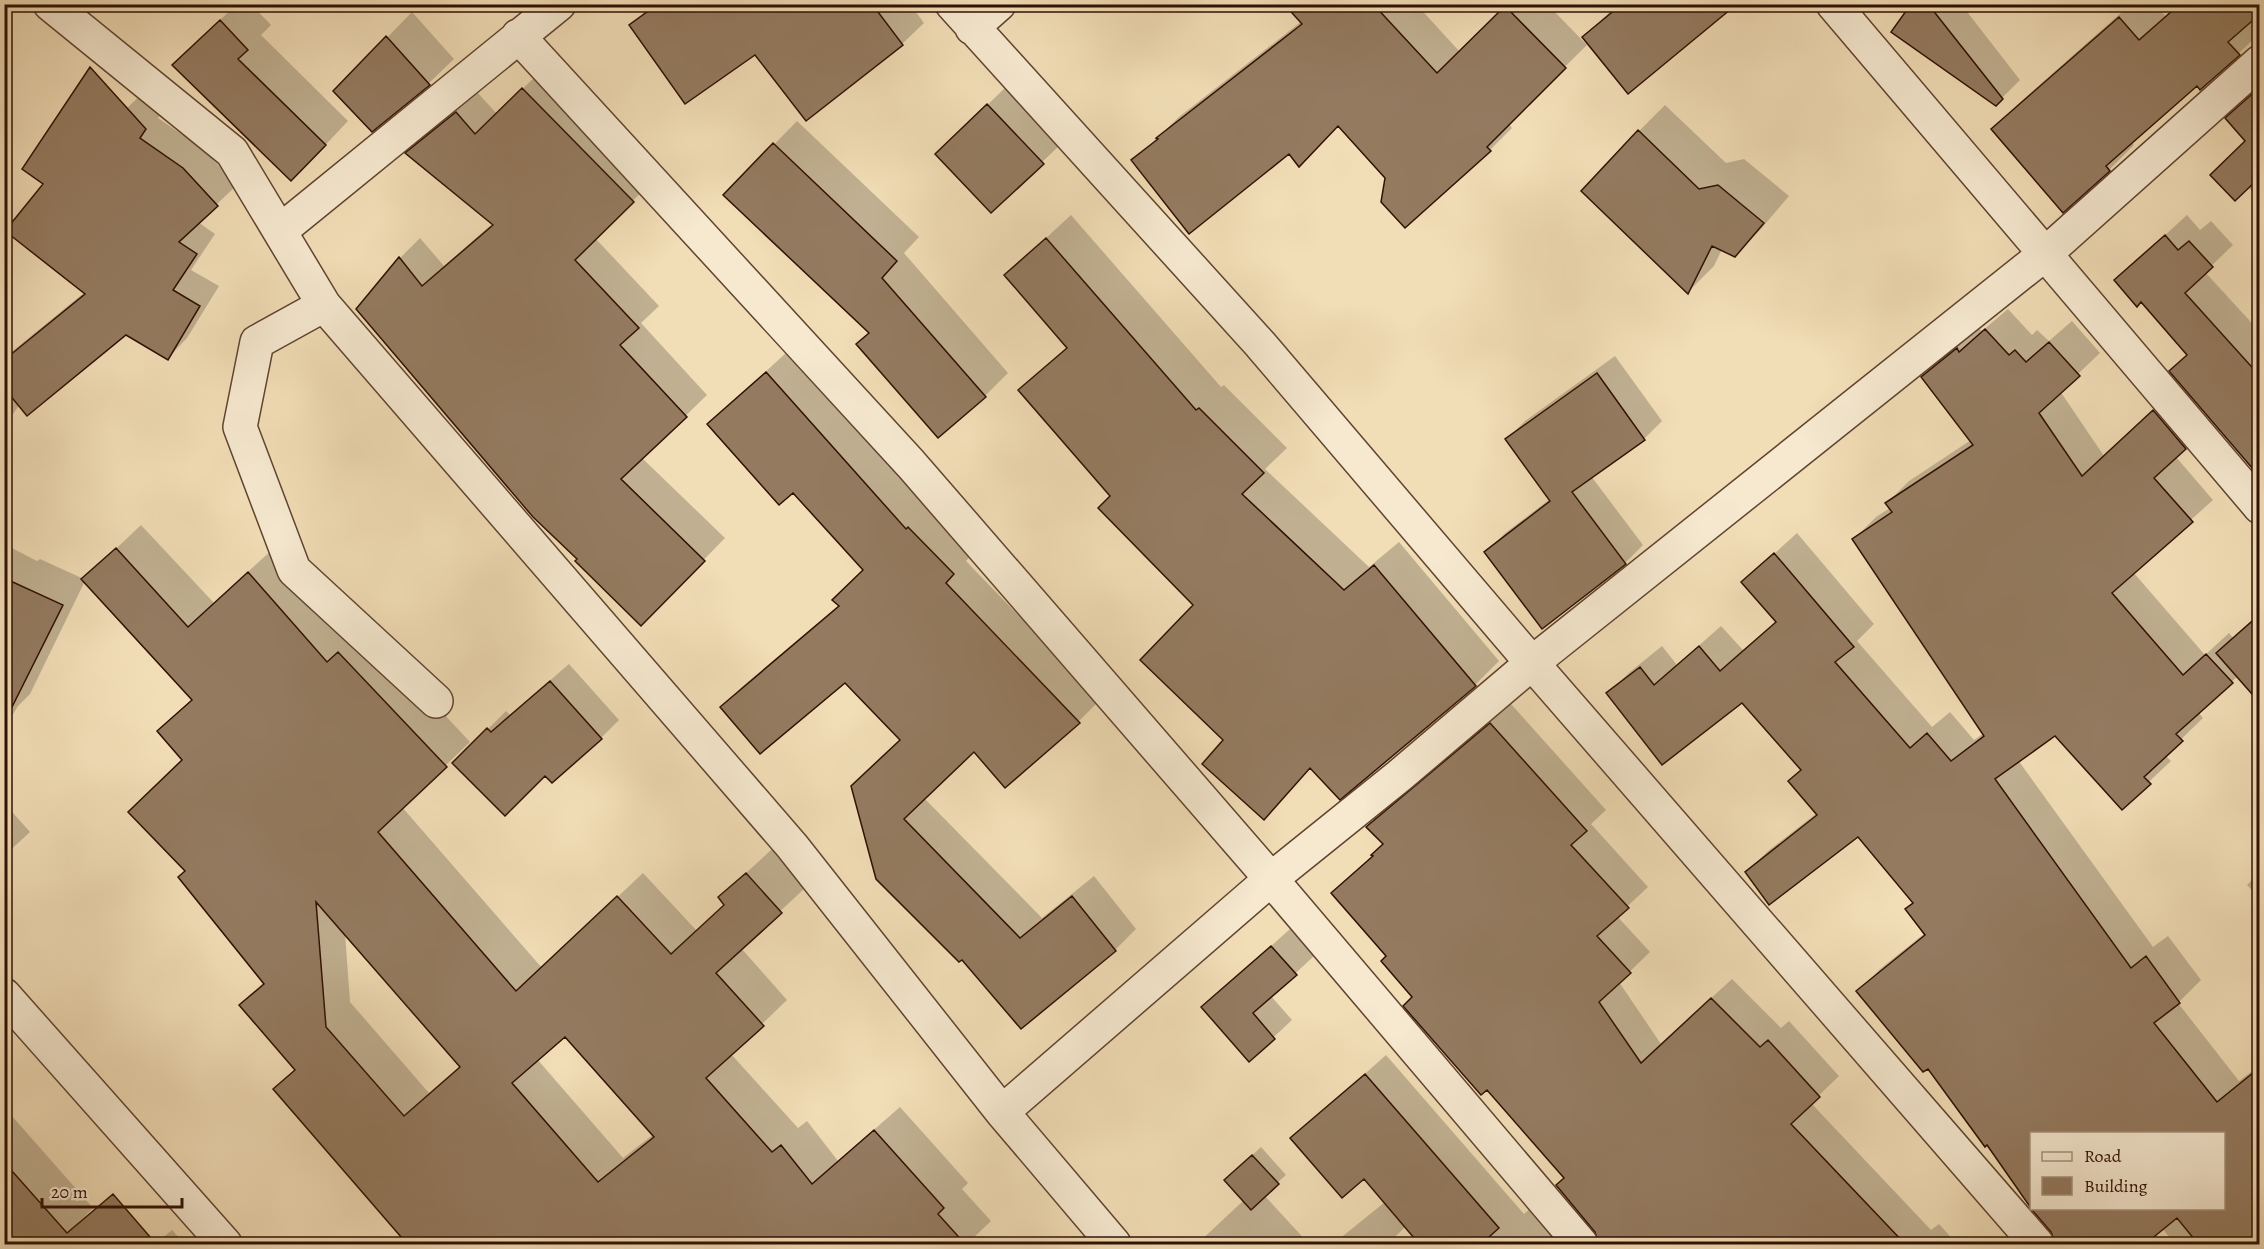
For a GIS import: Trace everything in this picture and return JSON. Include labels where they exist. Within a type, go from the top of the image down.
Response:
[{"type":"street","points":[[50,4],[232,152],[324,305],[792,846],[1002,1112],[1114,1245]]},
{"type":"street","points":[[280,231],[558,4]]},
{"type":"street","points":[[999,4],[962,16],[1260,344],[1532,663],[2037,1245]]},
{"type":"street","points":[[1833,4],[2259,507]]},
{"type":"street","points":[[518,36],[910,464],[1271,879],[1581,1245]]},
{"type":"street","points":[[1002,1112],[1271,879],[1399,776],[1532,663],[2045,254],[2259,62]]},
{"type":"street","points":[[324,305],[257,342],[240,427],[294,570],[436,701]]},
{"type":"street","points":[[4,995],[225,1245]]},
{"type":"building","points":[[658,4],[872,4],[903,45],[806,121],[755,55],[685,104],[629,25]]},
{"type":"building","points":[[1284,4],[1373,4],[1437,73],[1505,6],[1566,68],[1487,147],[1491,151],[1405,228],[1381,202],[1385,178],[1338,126],[1299,167],[1289,154],[1189,234],[1131,160],[1302,24]]},
{"type":"building","points":[[1622,4],[1737,4],[1628,94],[1582,37]]},
{"type":"building","points":[[1911,4],[1928,4],[2003,99],[1996,106],[1891,32]]},
{"type":"building","points":[[2180,4],[2259,4],[2259,15],[2228,42],[2240,55],[2200,90],[2197,86],[2106,166],[2110,171],[2063,213],[1991,129],[2119,17],[2139,40]]},
{"type":"building","points":[[220,20],[248,50],[238,59],[326,145],[291,181],[172,65]]},
{"type":"building","points":[[386,36],[430,85],[372,132],[333,91]]},
{"type":"building","points":[[90,67],[146,129],[140,138],[183,168],[218,206],[179,242],[197,254],[173,290],[200,306],[168,360],[126,335],[27,416],[4,388],[4,360],[85,294],[5,231],[43,184],[22,169]]},
{"type":"building","points":[[522,88],[634,202],[575,260],[639,328],[620,345],[687,417],[621,479],[705,561],[641,626],[533,517],[356,309],[399,257],[422,286],[493,225],[405,153],[456,112],[475,134]]},
{"type":"building","points":[[2259,88],[2259,178],[2235,201],[2210,175],[2245,141],[2225,118]]},
{"type":"building","points":[[987,104],[1044,164],[991,213],[935,154]]},
{"type":"building","points":[[1638,130],[1699,189],[1718,185],[1764,223],[1735,257],[1712,246],[1688,294],[1581,191]]},
{"type":"building","points":[[773,143],[897,261],[882,278],[986,397],[938,438],[856,344],[869,333],[723,195]]},
{"type":"building","points":[[2165,235],[2178,250],[2189,241],[2213,267],[2185,293],[2259,375],[2259,476],[2169,371],[2187,355],[2141,302],[2137,307],[2114,280]]},
{"type":"building","points":[[1046,238],[1196,410],[1199,408],[1264,473],[1242,494],[1344,590],[1374,565],[1476,686],[1340,800],[1310,768],[1264,820],[1202,764],[1223,740],[1140,660],[1193,605],[1098,508],[1110,496],[1018,390],[1067,348],[1004,275]]},
{"type":"building","points":[[1985,329],[2009,355],[2015,350],[2026,362],[2049,342],[2080,376],[2039,413],[2082,476],[2153,410],[2186,449],[2154,478],[2193,522],[2112,593],[2183,675],[2206,654],[2233,683],[2176,734],[2183,741],[2144,777],[2151,784],[2122,810],[2055,736],[1995,779],[2131,968],[2146,956],[2180,1003],[2154,1023],[2217,1102],[2259,1068],[2259,1245],[2199,1245],[2177,1218],[2144,1245],[2056,1245],[2051,1232],[2033,1210],[2225,1210],[2225,1132],[2030,1132],[2030,1207],[1987,1145],[1985,1147],[1928,1069],[1923,1072],[1856,991],[1925,935],[1905,909],[1913,903],[1858,837],[1769,905],[1745,872],[1817,815],[1788,781],[1801,770],[1742,703],[1662,765],[1606,693],[1640,667],[1654,685],[1699,646],[1720,671],[1776,622],[1741,582],[1774,553],[1854,647],[1835,662],[1910,748],[1927,733],[1951,761],[1984,736],[1852,539],[1892,512],[1885,503],[1973,445],[1921,377],[1957,348],[1959,352]]},
{"type":"building","points":[[766,372],[906,529],[908,527],[954,574],[946,583],[1080,723],[1005,788],[974,752],[904,819],[1020,938],[1072,896],[1116,951],[1021,1029],[962,960],[959,962],[876,879],[851,786],[900,740],[845,683],[760,754],[720,707],[839,606],[832,600],[863,570],[793,493],[779,505],[707,424]]},
{"type":"building","points":[[1597,373],[1645,440],[1572,492],[1626,564],[1542,629],[1484,552],[1550,501],[1505,439]]},
{"type":"building","points":[[116,548],[188,627],[248,572],[327,662],[338,652],[447,767],[378,832],[516,991],[617,896],[671,954],[724,905],[718,897],[746,873],[782,913],[716,973],[764,1026],[706,1078],[772,1152],[781,1145],[812,1184],[874,1130],[944,1208],[938,1214],[966,1245],[408,1245],[273,1089],[295,1070],[239,1005],[264,984],[178,877],[185,871],[128,812],[182,760],[157,731],[192,700],[81,579]],"holes":[[[316,902],[460,1067],[404,1116],[326,1027]],[[565,1037],[654,1137],[598,1182],[512,1083]]]},
{"type":"building","points":[[4,578],[63,605],[4,723]]},
{"type":"building","points":[[2259,615],[2259,702],[2216,653]]},
{"type":"building","points":[[550,681],[602,739],[552,783],[545,776],[505,816],[452,763],[487,728],[491,732]]},
{"type":"building","points":[[1490,723],[1587,831],[1571,845],[1629,908],[1597,936],[1631,973],[1599,1002],[1641,1063],[1711,998],[1760,1047],[1768,1040],[1820,1097],[1791,1124],[1906,1245],[1599,1245],[1595,1232],[1556,1185],[1564,1178],[1487,1090],[1481,1095],[1403,1006],[1412,997],[1381,961],[1386,956],[1331,893],[1373,856],[1371,855],[1383,844],[1366,827]]},
{"type":"building","points":[[1271,946],[1297,975],[1253,1013],[1275,1039],[1249,1062],[1201,1007]]},
{"type":"building","points":[[1365,1074],[1499,1228],[1480,1245],[1420,1245],[1364,1179],[1342,1198],[1290,1138]]},
{"type":"building","points":[[1252,1155],[1279,1184],[1251,1210],[1224,1180]]},
{"type":"building","points":[[4,1162],[67,1233],[113,1194],[157,1245],[4,1245]]}]
